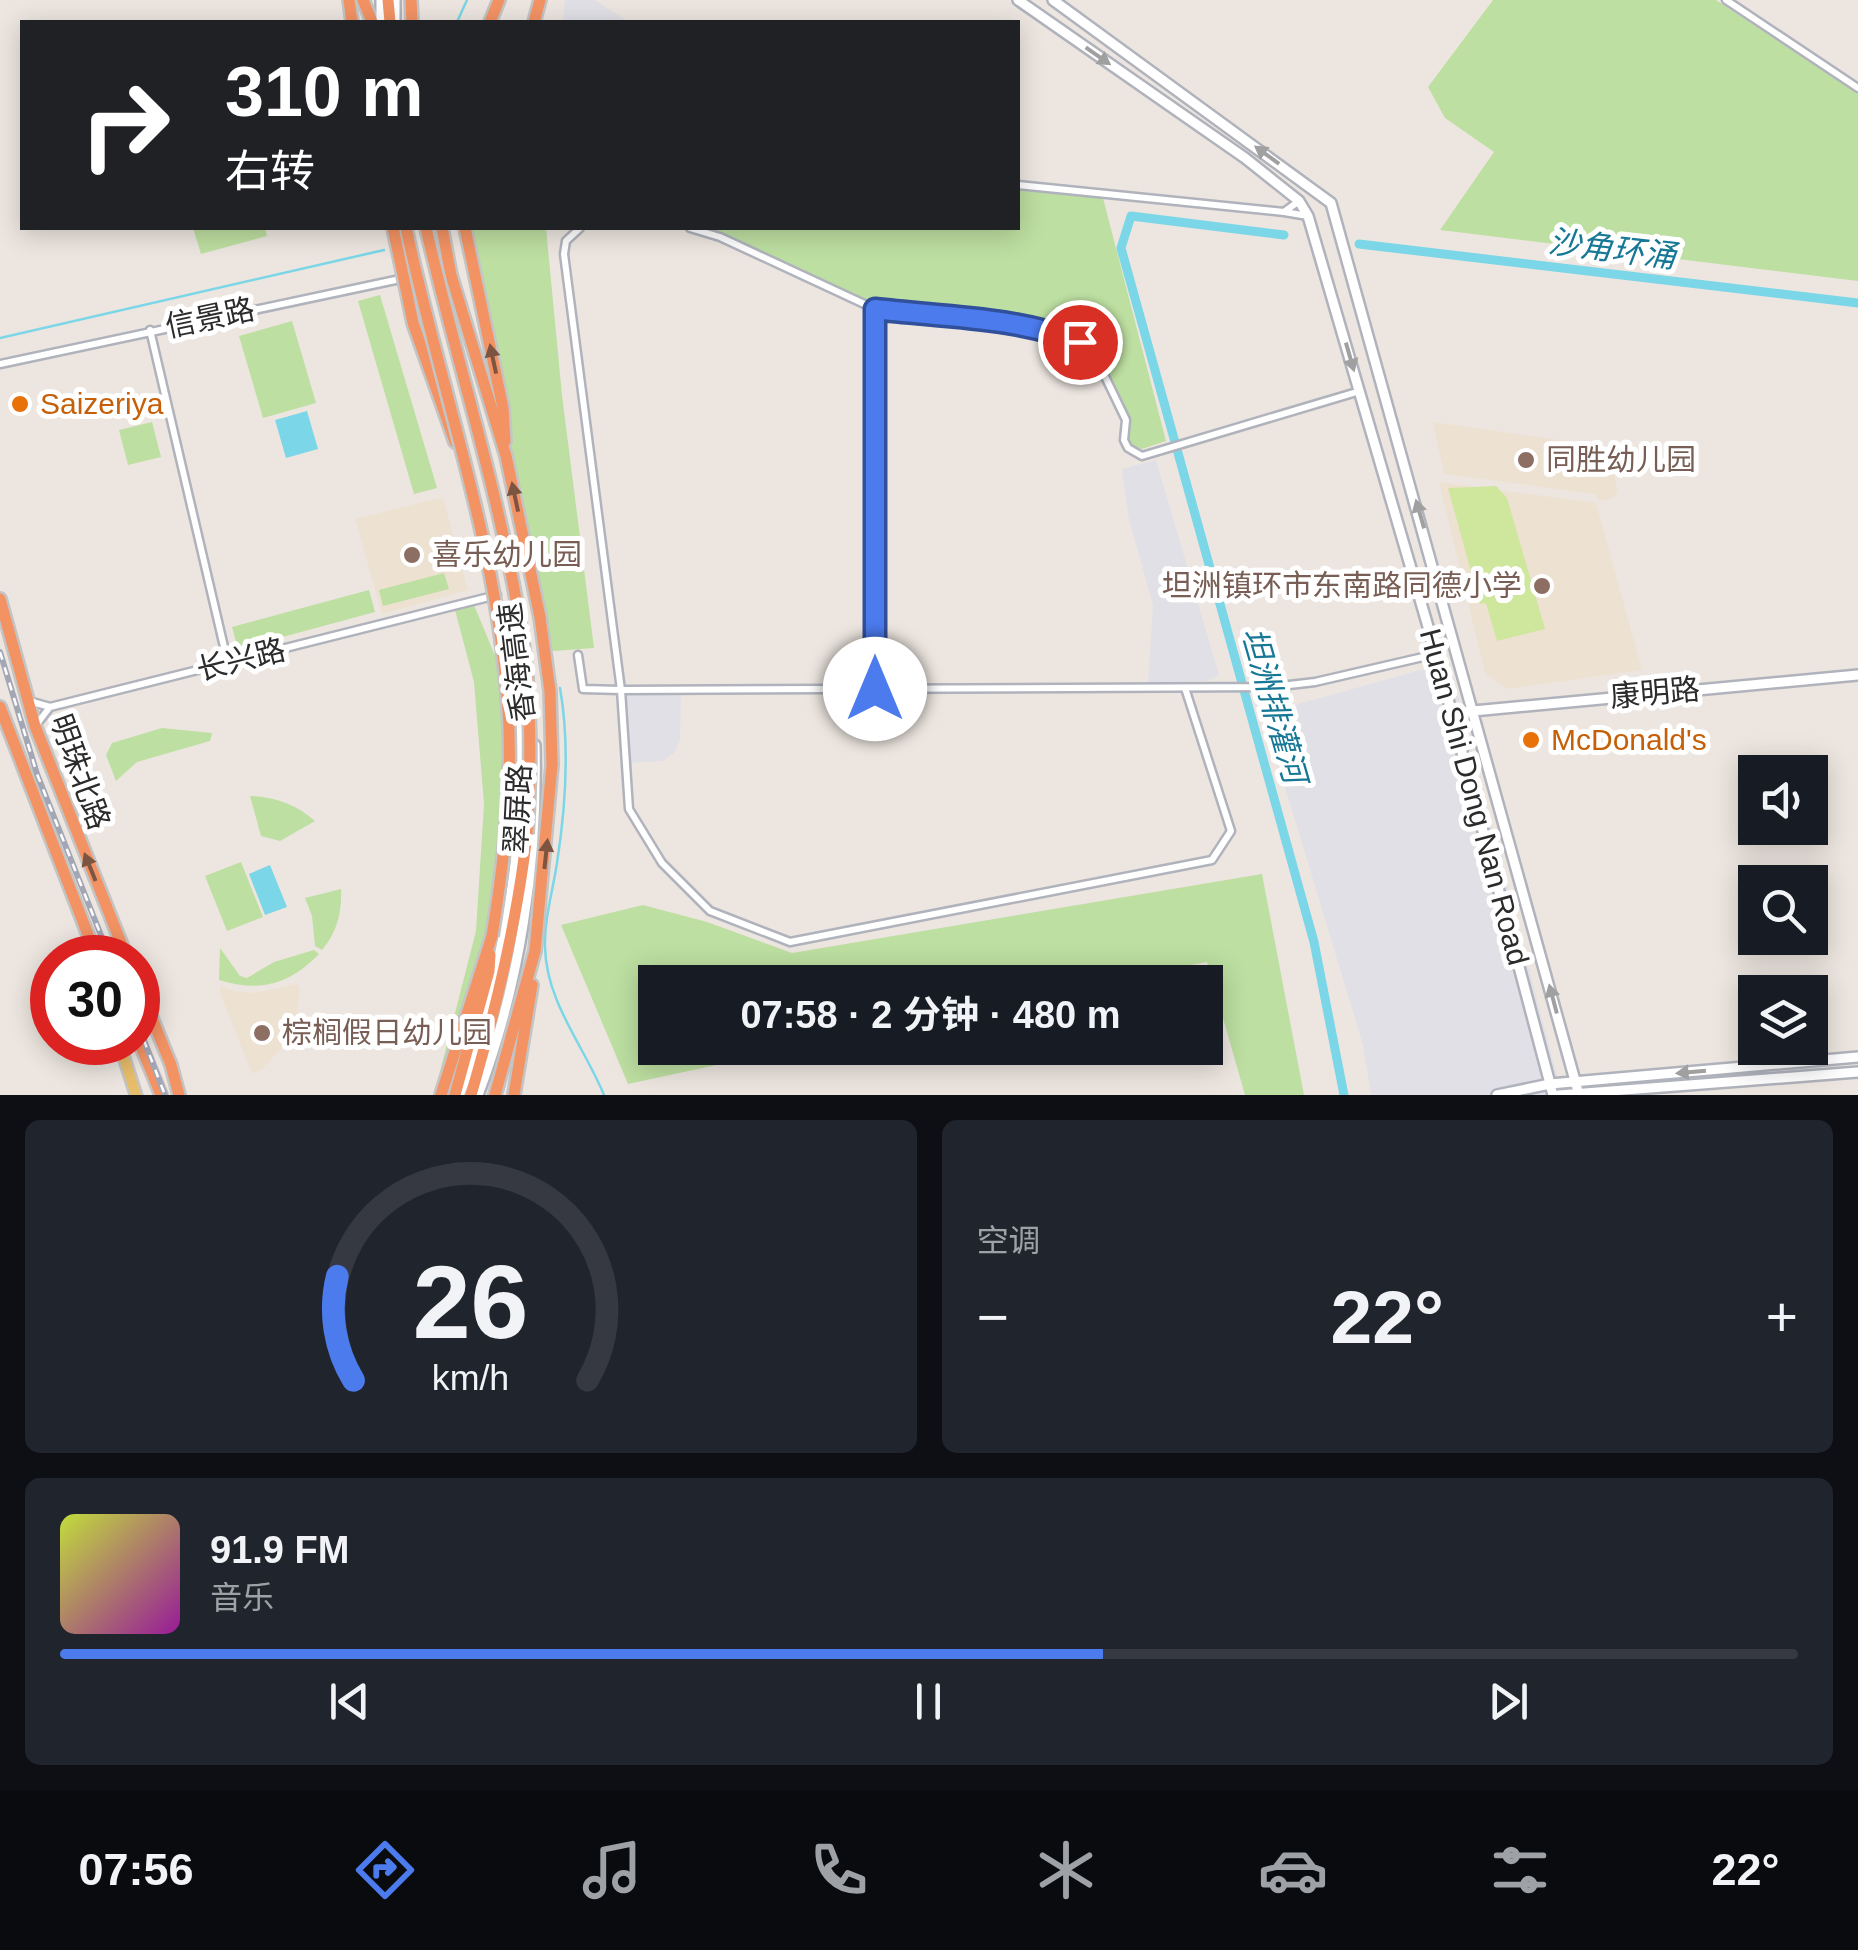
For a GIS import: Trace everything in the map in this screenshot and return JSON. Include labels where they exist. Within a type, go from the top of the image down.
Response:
[{"type":"highway","points":[[393,230],[413,323],[466,473]]},
{"type":"highway","points":[[408,230],[418,284],[488,559],[508,696],[507,833],[468,1094]]},
{"type":"highway","name":"香海高速","points":[[425,230],[506,554],[522,629],[528,694],[530,766],[521,889],[496,1012],[468,1094]]},
{"type":"highway","name":"香海高速","points":[[442,230],[456,292],[506,456],[540,618],[550,692],[552,765],[536,950],[495,1095]]},
{"type":"highway","points":[[465,230],[504,408],[506,456]]},
{"type":"highway","name":"明珠北路","points":[[0,599],[35,726],[118,935]]},
{"type":"highway","name":"明珠北路","points":[[0,707],[2,726],[87,935]]},
{"type":"highway","points":[[440,1095],[492,936]]},
{"type":"highway","points":[[514,1095],[536,950]]},
{"type":"highway","points":[[160,1038],[183,1095]]},
{"type":"highway","points":[[148,1065],[160,1095]]},
{"type":"main road","name":"Huan Shi Dong Nan Road","points":[[1018,0],[1230,148],[1299,200],[1308,216],[1436,654],[1554,1091]]},
{"type":"main road","name":"Huan Shi Dong Nan Road","points":[[1053,0],[1331,203],[1579,1094]]},
{"type":"main road","name":"翠屏路","points":[[409,230],[498,594],[516,686],[522,750],[519,834],[500,956],[468,1094]]},
{"type":"main road","name":"康明路","points":[[1452,713],[1858,675]]},
{"type":"main road","points":[[1554,1091],[1576,1082],[1858,1056]]},
{"type":"main road","points":[[126,1065],[136,1095]]},
{"type":"main road","points":[[1497,1095],[1554,1091],[1579,1094],[1858,1072]]},
{"type":"main road","points":[[1645,1095],[1660,1087]]},
{"type":"street","points":[[1726,0],[1858,88]]},
{"type":"street","points":[[1020,186],[1308,216]]},
{"type":"street","points":[[1284,212],[1299,200]]},
{"type":"street","points":[[578,230],[566,242],[564,254],[620,690],[629,809],[662,863],[710,911],[790,942],[1212,860],[1230,831],[1185,688]]},
{"type":"street","points":[[697,230],[720,237],[875,309],[1004,323],[1055,332],[1080,342],[1100,364],[1126,420],[1124,440],[1128,448],[1142,456],[1360,391]]},
{"type":"street","name":"信景路","points":[[0,364],[420,274]]},
{"type":"street","points":[[875,309],[875,689]]},
{"type":"street","points":[[150,330],[228,664]]},
{"type":"street","name":"长兴路","points":[[50,707],[498,594]]},
{"type":"street","points":[[578,655],[583,690],[620,690],[1272,687],[1315,682],[1436,654]]},
{"type":"street","points":[[28,700],[50,707],[35,726]]},
{"type":"shaded area","points":[[565,0],[595,0],[625,20],[563,20]]},
{"type":"shaded area","name":"同胜幼儿园","points":[[1433,422],[1607,447],[1618,492],[1611,499],[1599,501],[1595,494],[1444,474]]},
{"type":"shaded area","points":[[1156,460],[1219,675],[1207,681],[1148,684],[1153,605],[1129,520],[1122,469]]},
{"type":"shaded area","name":"坦洲镇环市东南路同德小学","points":[[1439,482],[1596,503],[1642,670],[1507,689],[1485,673]]},
{"type":"shaded area","name":"喜乐幼儿园","points":[[443,497],[468,590],[382,614],[355,519]]},
{"type":"shaded area","points":[[1449,662],[1562,1095],[1371,1095],[1363,1045],[1263,714]]},
{"type":"shaded area","points":[[622,692],[681,693],[680,740],[675,752],[663,761],[629,763]]},
{"type":"shaded area","name":"棕榈假日幼儿园","points":[[298,984],[296,1017],[280,1050],[252,1074],[220,986],[255,993]]},
{"type":"green space","points":[[1493,0],[1716,0],[1858,94],[1858,281],[1440,230],[1494,152],[1445,118],[1428,87]]},
{"type":"green space","points":[[1020,190],[1103,198],[1166,441],[1142,449],[1131,445],[1129,418],[1094,350],[1081,339],[1057,328],[876,305],[709,230],[1020,230]]},
{"type":"green space","points":[[194,230],[266,230],[267,236],[201,254]]},
{"type":"green space","points":[[469,230],[546,230],[562,395],[594,648],[549,649]]},
{"type":"green space","points":[[380,295],[437,488],[414,494],[358,301]]},
{"type":"green space","points":[[292,321],[316,403],[263,418],[239,336]]},
{"type":"green space","points":[[152,422],[161,457],[128,465],[119,430]]},
{"type":"green space","points":[[1496,486],[1507,498],[1545,629],[1497,641],[1486,603],[1480,604],[1448,488]]},
{"type":"green space","points":[[444,573],[449,589],[383,606],[379,590]]},
{"type":"green space","points":[[369,590],[375,612],[238,649],[232,627]]},
{"type":"green space","points":[[474,605],[508,687],[510,829],[466,1049],[446,1095],[434,1095],[476,931],[484,804],[474,682],[455,610]]},
{"type":"green space","points":[[162,728],[212,733],[210,741],[137,762],[116,781],[106,755],[112,743]]},
{"type":"green space","points":[[250,796],[285,803],[315,821],[280,841],[261,836]]},
{"type":"green space","points":[[241,862],[263,917],[227,931],[205,876]]},
{"type":"green space","points":[[1262,874],[1304,1095],[1245,1095],[1223,1018],[1223,965],[1207,962],[638,965],[638,1065],[716,1065],[628,1084],[561,925],[643,905],[707,922],[792,953]]},
{"type":"green space","points":[[341,889],[338,922],[322,950],[315,946],[312,916],[305,898]]},
{"type":"green space","points":[[220,948],[240,976],[247,978],[274,962],[314,950],[319,954],[285,979],[248,986],[219,980]]},
{"type":"water","points":[[307,411],[318,449],[286,458],[275,420]]},
{"type":"water","points":[[270,865],[287,907],[265,915],[249,874]]},
{"type":"waterway","points":[[458,20],[467,0]]},
{"type":"waterway","name":"坦洲排灌河","points":[[1284,235],[1131,216],[1121,248],[1314,942],[1344,1095]]},
{"type":"waterway","name":"沙角环涌","points":[[1359,244],[1858,303]]},
{"type":"waterway","points":[[0,338],[384,250]]},
{"type":"waterway","points":[[560,688],[565,731],[565,797],[546,926],[547,967],[559,1005],[604,1095]]},
{"type":"railway","points":[[0,652],[37,774],[101,935]]},
{"type":"railway","points":[[153,1065],[165,1095]]},
{"type":"place","name":"Saizeriya","points":[[20,404]]},
{"type":"place","name":"同胜幼儿园","points":[[1526,460]]},
{"type":"place","name":"喜乐幼儿园","points":[[412,555]]},
{"type":"place","name":"坦洲镇环市东南路同德小学","points":[[1542,586]]},
{"type":"place","name":"McDonald's","points":[[1531,740]]},
{"type":"place","name":"棕榈假日幼儿园","points":[[262,1033]]},
{"type":"route","points":[[875,689],[875,309],[1004,323],[1055,332],[1080,342]]}]
